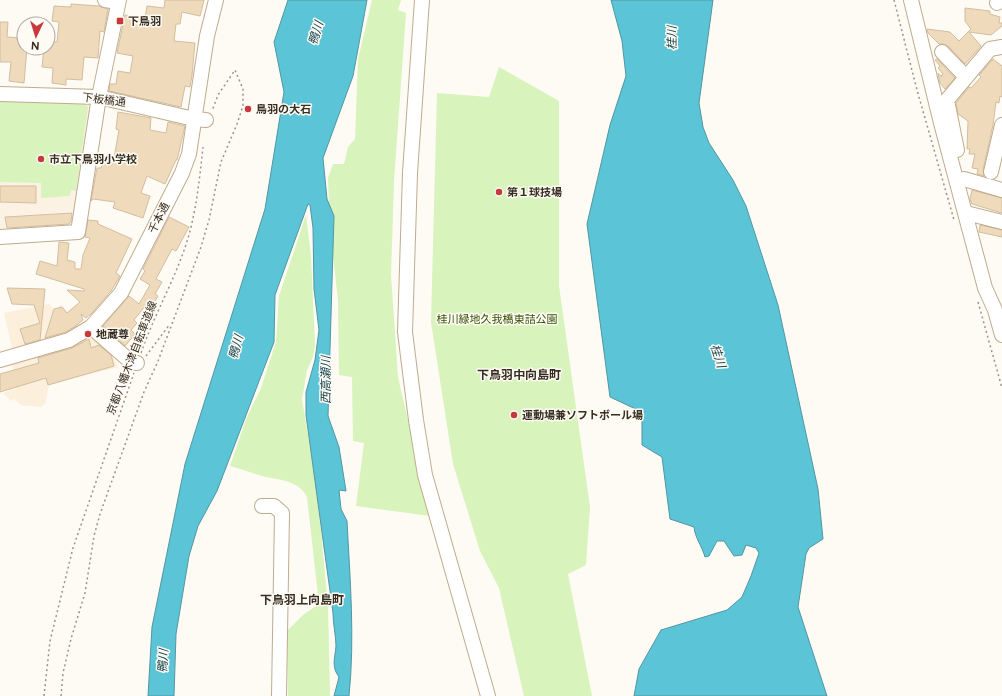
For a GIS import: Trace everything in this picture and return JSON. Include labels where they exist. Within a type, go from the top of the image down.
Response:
[{"type":"street","points":[[0,237],[78,232],[114,0]]},
{"type":"street","name":"千本通","points":[[0,360],[69,340],[91,327],[121,293],[182,173],[189,154],[200,119],[207,36],[216,0]]},
{"type":"street","points":[[422,0],[410,173],[405,332],[416,420],[425,475],[488,696]]},
{"type":"street","points":[[911,0],[941,123],[985,288],[999,311],[1002,335]]},
{"type":"street","points":[[966,213],[964,179],[947,100],[990,49],[1002,47]]},
{"type":"street","points":[[942,52],[966,77]]},
{"type":"street","name":"下板橋通","points":[[0,94],[99,98],[200,119]]},
{"type":"street","points":[[991,172],[1002,125]]},
{"type":"street","points":[[964,179],[1002,190]]},
{"type":"street","points":[[966,213],[1002,222]]},
{"type":"street","points":[[91,327],[131,362],[137,363]]},
{"type":"street","points":[[262,506],[274,506],[282,513],[279,696]]},
{"type":"path","points":[[894,0],[916,90],[954,222]]},
{"type":"path","points":[[61,696],[63,673],[71,638],[85,593],[94,536],[100,514],[144,392],[158,361],[201,247],[209,220],[221,162],[243,106],[243,89],[235,70],[218,95],[210,115],[200,119]]},
{"type":"path","name":"京都八幡木津自転車道線","points":[[44,696],[50,641],[73,548],[149,330],[176,270],[190,232],[203,146]]},
{"type":"path","points":[[976,298],[1002,388]]},
{"type":"path","points":[[137,363],[143,360],[172,322]]},
{"type":"shaded area","name":"市立下鳥羽小学校","points":[[0,100],[86,101],[90,106],[74,212],[5,216],[6,231],[0,231]]},
{"type":"shaded area","points":[[49,304],[55,311],[61,305],[80,328],[71,335],[13,353],[4,313]]},
{"type":"shaded area","points":[[92,333],[112,354],[118,367],[49,385],[45,404],[41,407],[21,405],[14,399],[11,401],[3,393],[17,388],[11,360]]},
{"type":"green space","points":[[372,0],[401,0],[398,10],[406,13],[394,181],[391,275],[398,377],[430,516],[356,506],[364,443],[353,441],[352,377],[339,375],[338,300],[330,230],[328,178],[333,164],[344,164],[348,147],[355,139],[358,59]]},
{"type":"green space","name":"桂川緑地久我橋東詰公園","points":[[499,67],[559,101],[559,286],[590,507],[586,565],[568,574],[592,696],[524,696],[499,588],[480,551],[453,464],[431,322],[437,93],[489,97]]},
{"type":"green space","name":"市立下鳥羽小学校","points":[[0,101],[84,103],[88,107],[76,191],[71,190],[70,196],[41,198],[41,183],[0,182]]},
{"type":"green space","points":[[306,215],[311,256],[315,345],[313,357],[307,370],[302,399],[315,478],[321,531],[328,608],[330,696],[288,696],[287,631],[303,615],[319,604],[307,497],[295,484],[230,466],[246,419],[261,388],[276,342],[279,296]]},
{"type":"water","points":[[288,0],[367,0],[353,76],[323,158],[327,199],[334,216],[328,416],[339,447],[346,491],[339,490],[341,509],[347,521],[351,587],[352,652],[349,696],[334,696],[339,677],[334,666],[336,638],[306,415],[306,392],[315,360],[319,330],[314,289],[313,228],[310,205],[308,204],[275,295],[274,342],[217,491],[198,526],[189,556],[176,634],[174,696],[148,696],[152,627],[185,464],[265,209],[284,92],[274,42]]},
{"type":"water","name":"桂川","points":[[611,0],[713,0],[699,103],[703,127],[709,143],[733,180],[746,206],[778,305],[818,489],[823,539],[809,548],[806,554],[798,607],[827,696],[634,696],[639,669],[661,630],[727,610],[742,597],[759,553],[756,548],[746,545],[742,555],[734,556],[724,541],[717,541],[709,556],[705,557],[694,527],[670,519],[662,457],[642,445],[642,412],[610,397],[587,224],[610,125],[626,76],[622,41]]},
{"type":"building","points":[[165,0],[204,0],[200,16],[182,12],[180,24],[176,24],[174,41],[195,43],[190,87],[185,86],[181,107],[109,91],[110,84],[116,84],[118,71],[130,73],[133,56],[117,53],[125,15],[145,18],[147,6],[164,8]]},
{"type":"building","points":[[71,4],[99,6],[108,9],[104,32],[100,31],[98,58],[84,57],[82,80],[66,79],[66,85],[52,83],[53,68],[42,67],[43,56],[56,56],[56,42],[59,22],[56,22],[56,16],[53,16],[54,6],[71,7]]},
{"type":"building","points":[[965,8],[990,11],[990,14],[1000,17],[999,23],[1002,23],[1002,26],[991,35],[969,32],[981,46],[965,64],[948,46],[939,44],[928,33],[927,29],[950,32],[959,41],[971,29],[965,21]]},
{"type":"building","points":[[0,22],[8,22],[7,37],[16,38],[16,56],[26,56],[24,83],[9,81],[11,62],[0,62]]},
{"type":"building","points":[[937,59],[955,78],[945,89],[940,83],[938,73],[941,76],[943,74],[938,68],[940,66],[935,60]]},
{"type":"building","points":[[993,59],[1002,66],[1002,97],[1000,96],[999,103],[996,102],[993,125],[983,170],[984,176],[977,174],[978,169],[972,168],[975,154],[969,154],[970,149],[967,149],[968,121],[958,114],[956,103],[969,87],[971,88],[981,77],[979,75]]},
{"type":"building","points":[[118,112],[151,118],[150,130],[166,133],[168,122],[185,126],[177,160],[165,184],[147,176],[141,193],[150,196],[143,218],[113,208],[115,202],[93,199],[91,201],[97,168],[101,168],[107,155],[114,158],[119,130],[116,129]]},
{"type":"building","points":[[0,186],[36,186],[36,203],[0,202]]},
{"type":"building","points":[[972,190],[1002,198],[1002,213],[972,204],[970,199]]},
{"type":"building","points":[[72,213],[71,222],[69,224],[7,228],[5,217]]},
{"type":"building","points":[[169,217],[189,227],[176,251],[172,249],[156,279],[162,282],[155,294],[158,296],[151,308],[146,305],[134,320],[137,323],[131,330],[135,334],[125,346],[103,326],[129,296],[139,304],[150,285],[140,279],[145,271],[143,269]]},
{"type":"building","points":[[88,220],[98,221],[98,224],[132,239],[116,273],[120,276],[111,291],[86,318],[81,314],[83,320],[77,325],[66,332],[45,338],[54,309],[62,307],[67,313],[80,302],[67,290],[84,291],[84,289],[36,274],[40,261],[57,266],[59,242],[69,243],[67,260],[75,262],[75,269],[81,269],[83,255],[90,238],[85,237]]},
{"type":"building","points":[[980,225],[1002,230],[1002,237],[979,232]]},
{"type":"building","points":[[7,288],[45,289],[40,340],[25,344],[20,329],[40,323],[34,305],[12,304]]},
{"type":"building","points":[[89,339],[91,348],[99,345],[111,355],[114,366],[48,385],[46,378],[0,392],[0,374],[39,363],[38,358],[72,348]]},
{"type":"place","name":"下鳥羽","points":[[120,21]]},
{"type":"place","name":"鳥羽の大石","points":[[248,109]]},
{"type":"place","name":"市立下鳥羽小学校","points":[[41,159]]},
{"type":"place","name":"第１球技場","points":[[499,192]]},
{"type":"place","name":"地蔵尊","points":[[88,334]]},
{"type":"place","name":"運動場兼ソフトボール場","points":[[514,415]]},
{"type":"district","name":"下鳥羽中向島町","points":[[519,375]]},
{"type":"district","name":"下鳥羽上向島町","points":[[302,600]]},
{"type":"water label","name":"鴨川","points":[[316,33]]},
{"type":"water label","name":"鴨川","points":[[236,347]]},
{"type":"water label","name":"西高瀬川","points":[[326,380]]},
{"type":"water label","name":"鴨川","points":[[163,661]]}]
